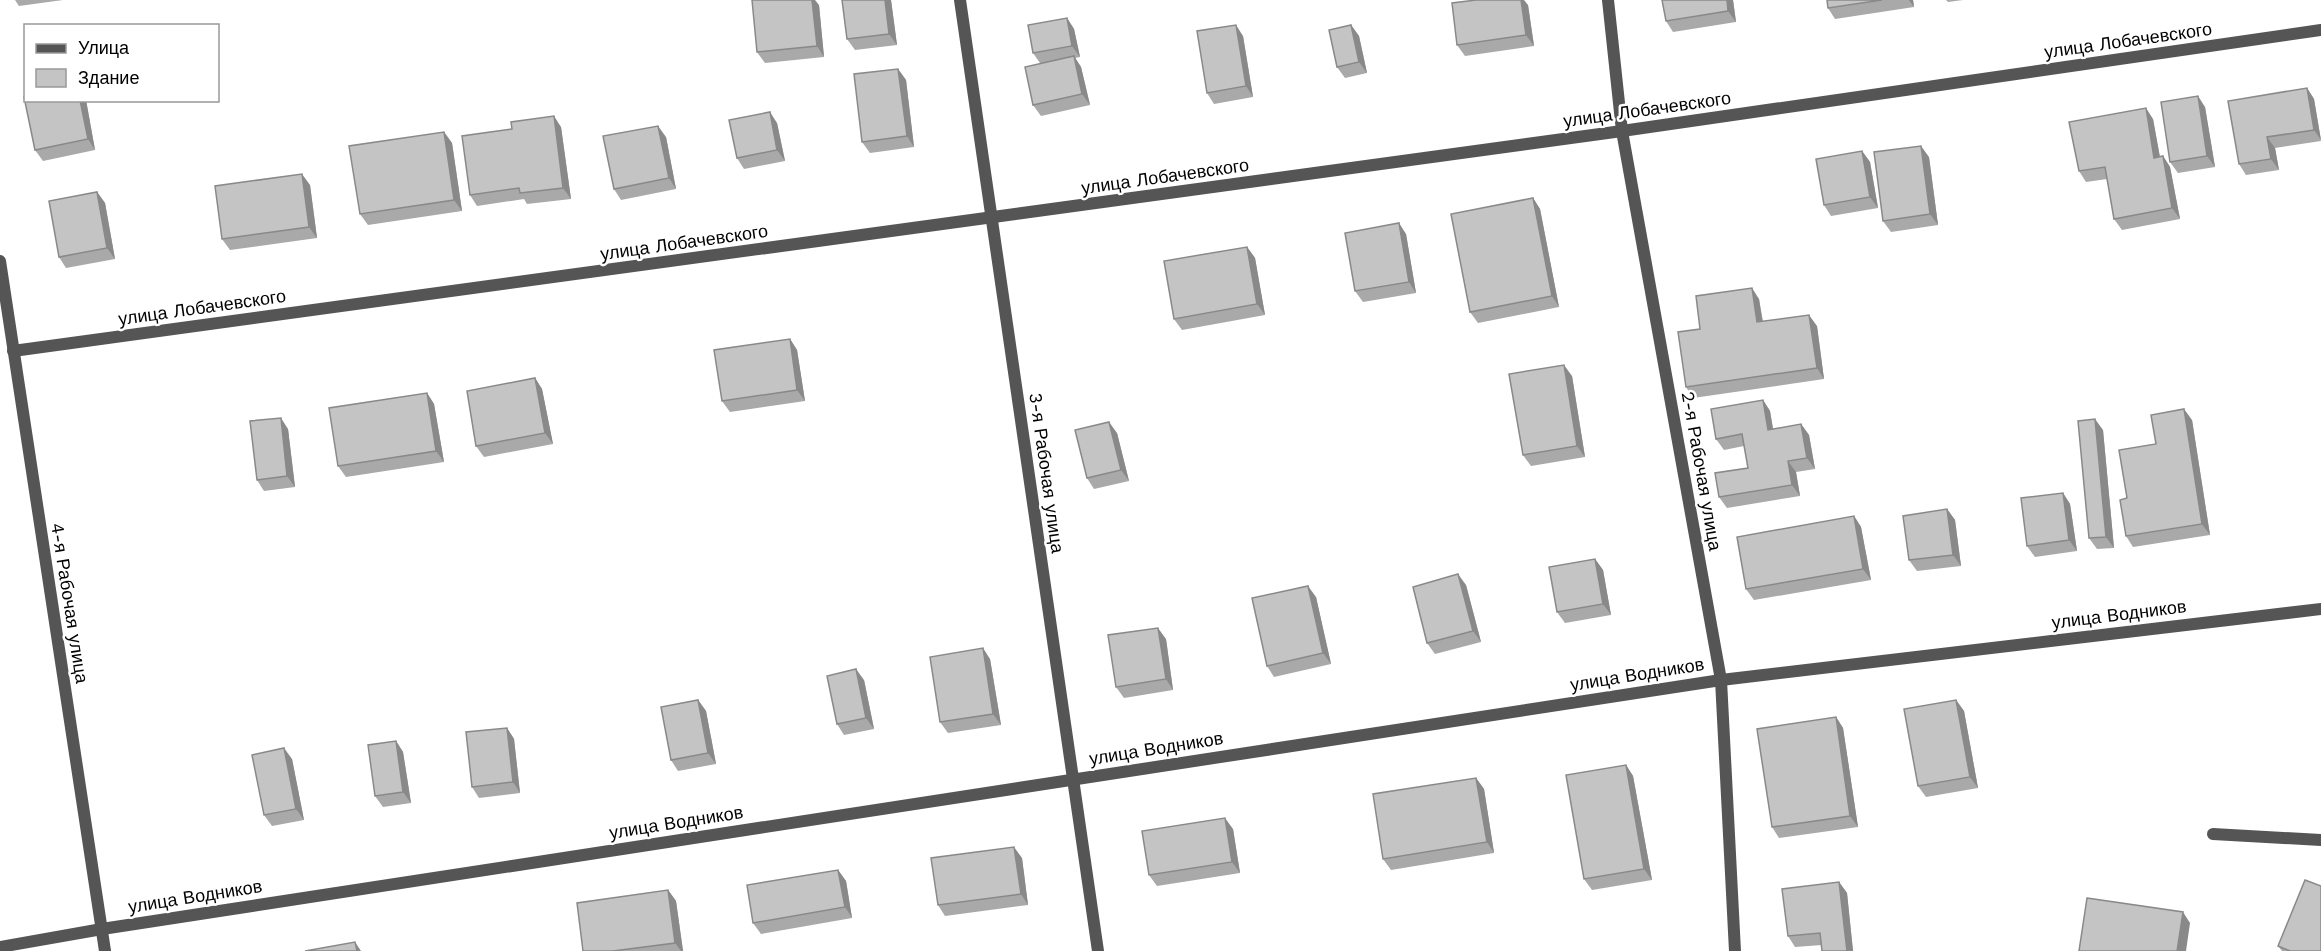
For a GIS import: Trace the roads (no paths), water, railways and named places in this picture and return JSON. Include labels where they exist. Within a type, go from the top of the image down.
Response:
[{"type":"street","name":"3-я Рабочая улица","points":[[960,0],[1098,951]]},
{"type":"street","name":"2-я Рабочая улица","points":[[1608,0],[1622,131],[1721,680],[1735,951]]},
{"type":"street","name":"улица Лобачевского","points":[[14,351],[1622,131],[2321,30]]},
{"type":"street","name":"4-я Рабочая улица","points":[[0,261],[105,951]]},
{"type":"street","name":"улица Водников","points":[[0,947],[102,929],[1721,680],[2321,609]]},
{"type":"street","points":[[2212,834],[2321,840]]}]
